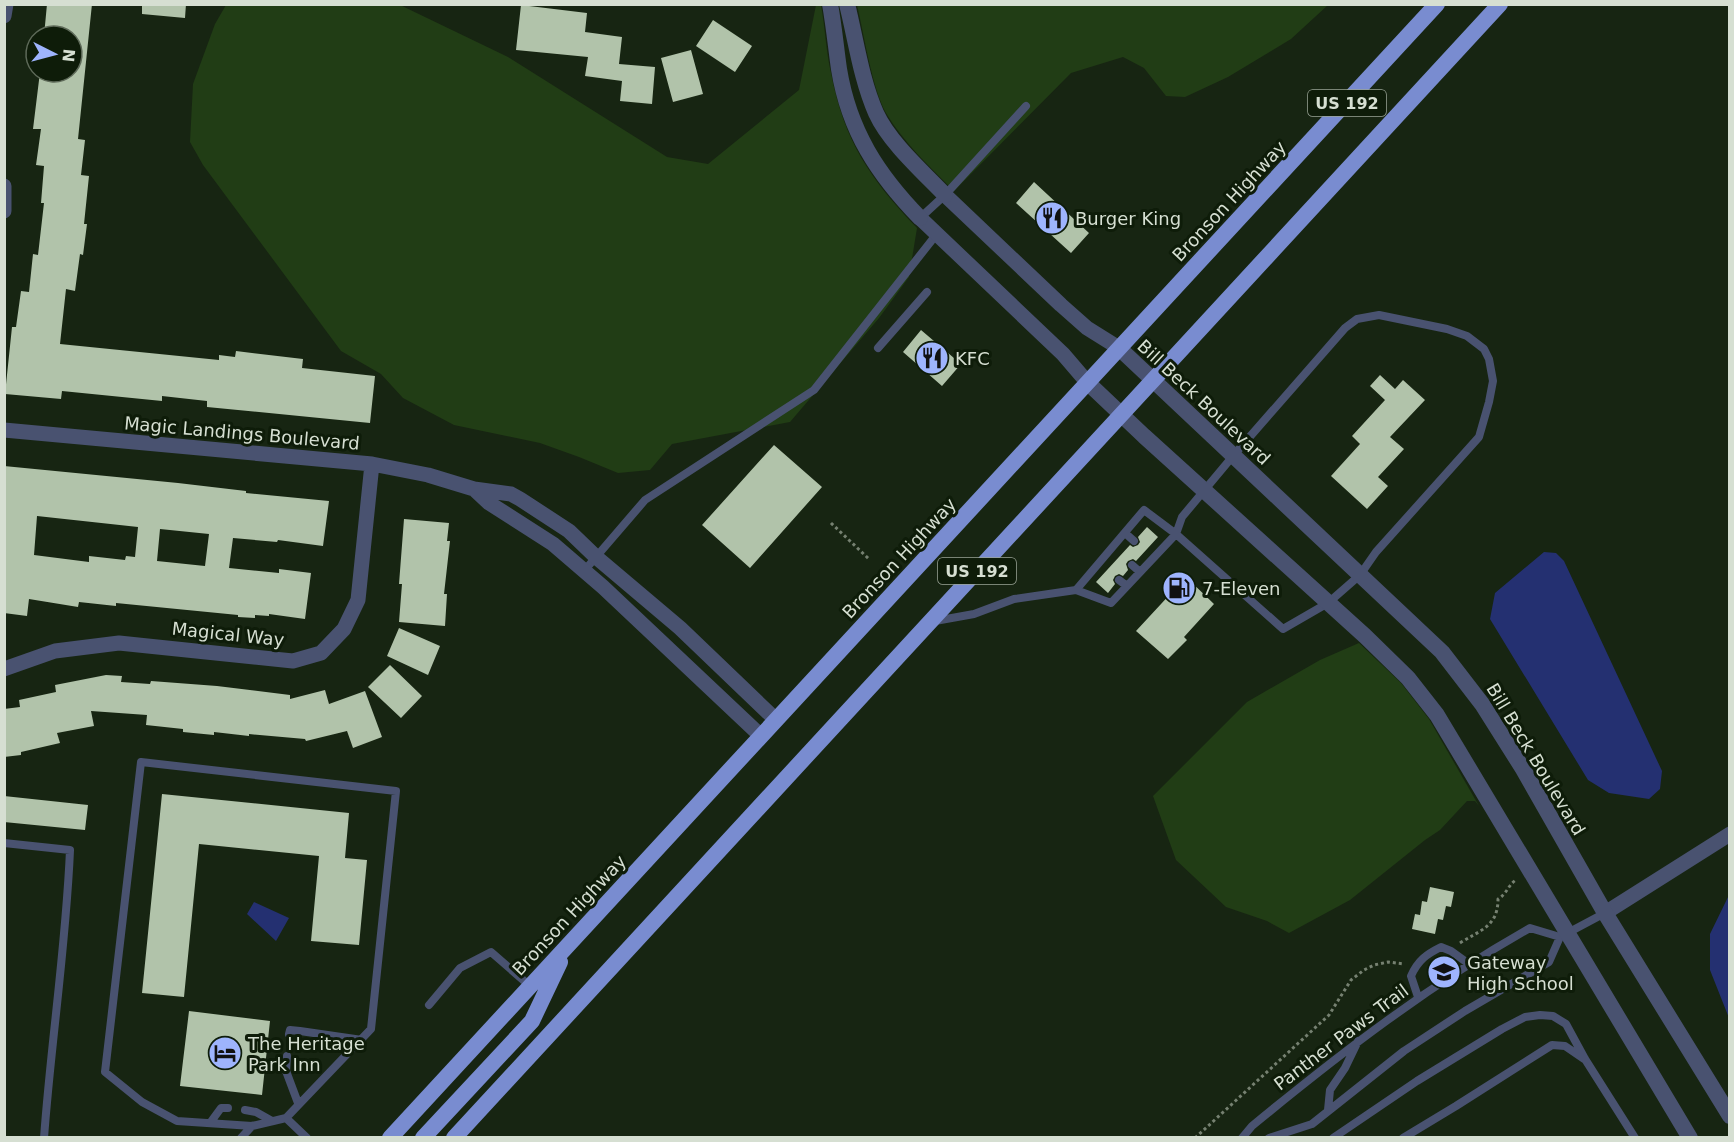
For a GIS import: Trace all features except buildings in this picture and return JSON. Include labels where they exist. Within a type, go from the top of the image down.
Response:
[{"type":"highway","name":"Bronson Highway","points":[[390,1137],[1437,4]]},
{"type":"highway","name":"US 192","points":[[454,1137],[1500,4]]},
{"type":"highway","points":[[423,1137],[532,1021],[566,947]]},
{"type":"street","points":[[4,16],[6,4]]},
{"type":"street","points":[[830,4],[839,70],[857,134],[889,185],[936,235],[1063,354],[1087,382],[1120,414],[1408,678],[1437,715],[1563,935],[1690,1137]]},
{"type":"street","points":[[847,4],[866,82],[877,114],[904,154],[1061,305],[1087,328],[1119,348]]},
{"type":"street","points":[[4,186],[4,211]]},
{"type":"street","name":"Bill Beck Boulevard","points":[[1119,348],[1442,652],[1482,704],[1523,769],[1605,913],[1730,1116]]},
{"type":"street","name":"Magic Landings Boulevard","points":[[4,430],[372,464],[428,474],[474,489],[511,494],[569,531],[680,628],[776,720]]},
{"type":"street","name":"Magical Way","points":[[4,669],[55,651],[119,643],[293,661],[321,653],[344,629],[358,600],[372,464]]},
{"type":"street","name":"Magic Landings Boulevard","points":[[474,489],[489,503],[553,544],[761,736]]},
{"type":"street","points":[[1605,913],[1730,834]]},
{"type":"lane","points":[[920,218],[945,195],[1026,106]]},
{"type":"lane","points":[[584,571],[645,500],[814,390],[936,235]]},
{"type":"lane","points":[[878,348],[927,292]]},
{"type":"lane","points":[[931,622],[974,614],[1014,598],[1076,590],[1111,603],[1176,534],[1182,517],[1233,456],[1345,328],[1357,319],[1379,315],[1447,329],[1467,336],[1484,349],[1489,359],[1493,381],[1479,438],[1376,552],[1360,575],[1328,603],[1283,629],[1176,534],[1144,510],[1076,590]]},
{"type":"lane","points":[[1125,533],[1134,541]]},
{"type":"lane","points":[[1113,548],[1121,555]]},
{"type":"lane","points":[[1145,552],[1152,558]]},
{"type":"lane","points":[[1100,563],[1108,569]]},
{"type":"lane","points":[[1132,565],[1140,572]]},
{"type":"lane","points":[[1119,580],[1127,586]]},
{"type":"lane","points":[[141,762],[396,791],[371,1029],[362,1040],[298,1103],[286,1118],[252,1126],[177,1121],[142,1102],[105,1072],[141,762]]},
{"type":"lane","points":[[4,843],[70,850],[68,899],[44,1137]]},
{"type":"lane","points":[[1269,1137],[1312,1124],[1404,1051],[1465,1011],[1549,962],[1563,935],[1605,913]]},
{"type":"lane","name":"Panther Paws Trail","points":[[1242,1137],[1252,1125],[1358,1040],[1469,964],[1530,928],[1563,935]]},
{"type":"lane","points":[[1418,997],[1411,976],[1425,955],[1441,947],[1469,964]]},
{"type":"lane","points":[[429,1005],[460,968],[491,952],[530,986]]},
{"type":"lane","points":[[1333,1137],[1417,1081],[1502,1029],[1526,1017],[1540,1015],[1553,1016],[1566,1024],[1635,1137]]},
{"type":"lane","points":[[289,1034],[290,1030],[362,1040]]},
{"type":"lane","points":[[1328,1110],[1330,1090],[1345,1068],[1358,1040]]},
{"type":"lane","points":[[1403,1137],[1552,1045],[1566,1046],[1586,1059]]},
{"type":"lane","points":[[287,1056],[286,1071],[298,1103]]},
{"type":"lane","points":[[210,1123],[220,1108],[228,1108]]},
{"type":"lane","points":[[245,1110],[256,1112],[272,1121]]},
{"type":"lane","points":[[286,1118],[307,1137]]},
{"type":"lane","points":[[241,1137],[252,1126]]},
{"type":"path","points":[[831,524],[870,560]]},
{"type":"path","points":[[1451,951],[1455,946],[1491,924],[1497,916],[1498,899],[1504,896],[1511,883],[1516,880]]},
{"type":"path","points":[[1195,1137],[1329,1015],[1351,980],[1364,970],[1388,962],[1409,964],[1415,967]]},
{"type":"green space","points":[[398,4],[508,57],[667,157],[708,164],[799,90],[816,5],[821,5],[829,65],[843,119],[861,158],[886,193],[917,228],[909,277],[879,318],[790,422],[672,444],[650,470],[618,473],[540,443],[454,425],[403,398],[381,374],[341,351],[203,165],[190,142],[193,84],[215,24],[226,5]]},
{"type":"green space","points":[[857,5],[1328,5],[1291,39],[1228,77],[1185,97],[1166,96],[1144,68],[1123,57],[1071,73],[954,191],[909,144],[886,113],[873,75]]},
{"type":"green space","points":[[1359,643],[1401,683],[1429,719],[1479,806],[1475,801],[1467,801],[1440,830],[1350,900],[1289,933],[1267,921],[1226,907],[1176,860],[1153,796],[1247,702],[1320,660]]},
{"type":"water","points":[[1544,552],[1556,553],[1564,561],[1662,771],[1660,789],[1649,799],[1609,793],[1588,780],[1490,619],[1495,593]]},
{"type":"water","points":[[1729,895],[1729,1018],[1710,970],[1710,934]]},
{"type":"water","points":[[254,902],[289,918],[276,941],[247,914]]},
{"type":"place","name":"Burger King","points":[[1052,218]]},
{"type":"place","name":"KFC","points":[[932,358]]},
{"type":"place","name":"7-Eleven","points":[[1179,588]]},
{"type":"place","name":"Gateway High School","points":[[1444,972]]},
{"type":"place","name":"The Heritage Park Inn","points":[[225,1053]]}]
